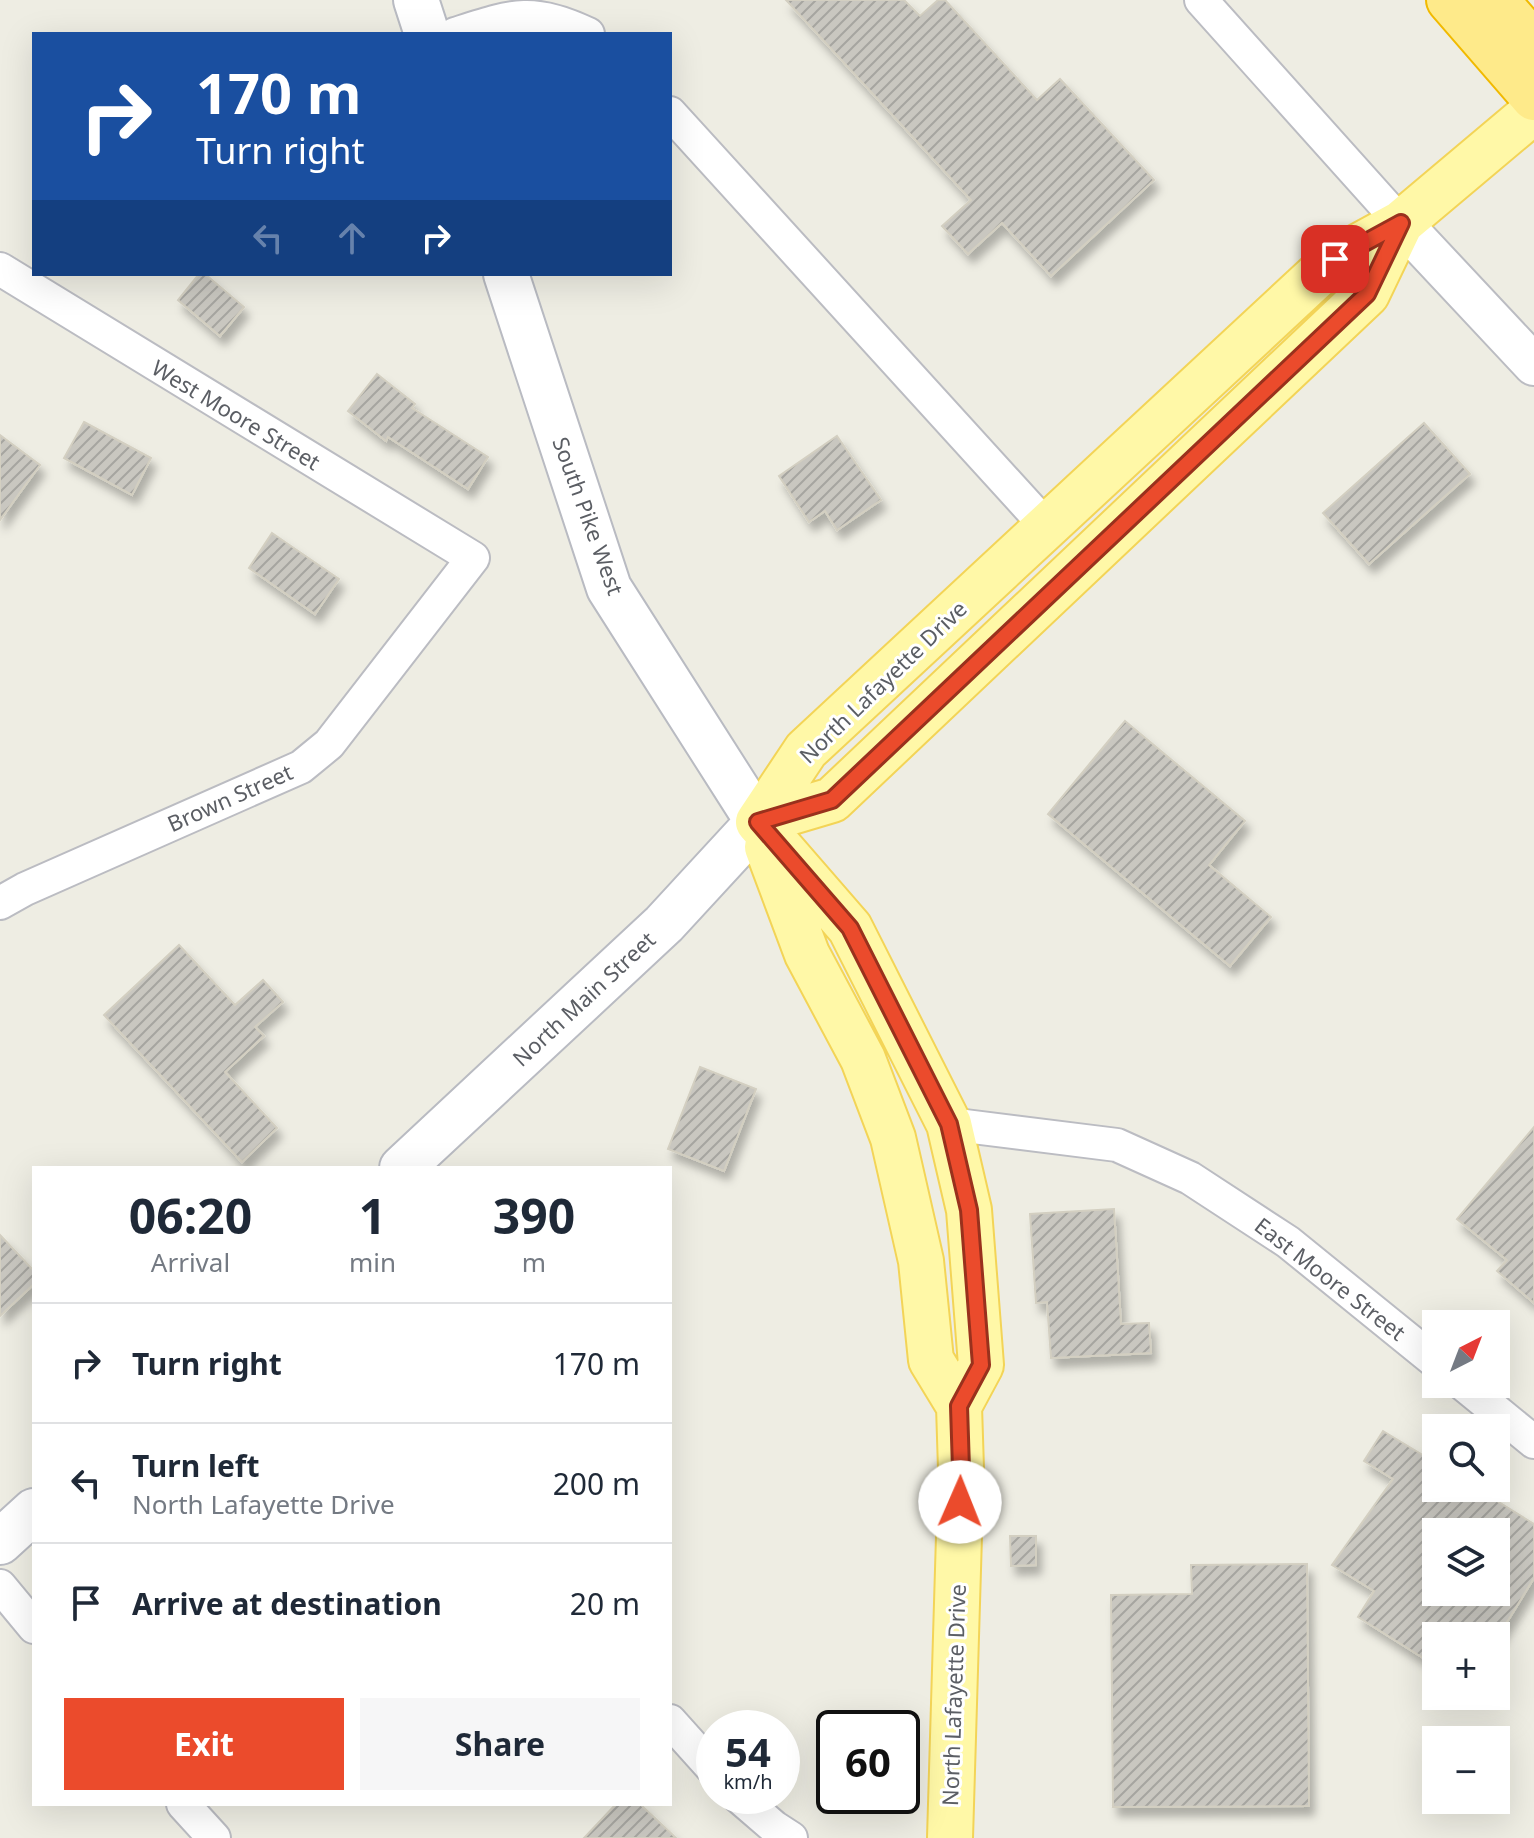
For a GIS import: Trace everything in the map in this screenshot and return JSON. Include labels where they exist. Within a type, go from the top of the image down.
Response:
[{"type":"highway","points":[[1496,0],[1534,44]]},
{"type":"highway","points":[[1450,2],[1534,98]]},
{"type":"main road","points":[[416,0],[426,32]]},
{"type":"main road","points":[[758,822],[832,800],[1367,294],[1401,223],[1534,111]]},
{"type":"main road","name":"North Lafayette Drive","points":[[758,822],[806,750],[1335,259],[1401,223]]},
{"type":"main road","name":"South Pike West","points":[[507,276],[609,588],[758,822]]},
{"type":"main road","points":[[758,822],[850,928],[949,1124],[969,1210],[981,1365],[959,1406]]},
{"type":"main road","points":[[758,822],[807,954],[863,1059],[893,1138],[921,1261],[931,1360],[959,1406]]},
{"type":"main road","name":"North Main Street","points":[[404,1166],[664,924],[758,822]]},
{"type":"main road","name":"North Lafayette Drive","points":[[950,1838],[961,1469],[959,1406]]},
{"type":"main road","points":[[0,1542],[32,1513]]},
{"type":"street","points":[[1201,0],[1401,223],[1534,365]]},
{"type":"street","points":[[462,32],[508,18],[535,16],[562,22],[584,32]]},
{"type":"street","points":[[672,115],[1047,527]]},
{"type":"street","name":"West Moore Street","points":[[0,269],[473,558]]},
{"type":"street","name":"Brown Street","points":[[0,903],[25,889],[301,767],[329,744],[473,558]]},
{"type":"street","name":"East Moore Street","points":[[949,1124],[1117,1145],[1190,1178],[1288,1242],[1422,1351]]},
{"type":"street","points":[[1480,1398],[1534,1442]]},
{"type":"street","points":[[0,1586],[32,1625]]},
{"type":"street","points":[[672,1723],[696,1750]]},
{"type":"street","points":[[185,1806],[214,1838]]},
{"type":"street","points":[[759,1814],[791,1838]]},
{"type":"building","points":[[786,0],[904,0],[920,16],[938,0],[945,0],[1037,100],[1060,79],[1154,180],[1051,276],[1002,223],[968,254],[942,226],[971,200]]},
{"type":"building","points":[[197,276],[207,276],[244,307],[220,336],[178,300]]},
{"type":"building","points":[[377,374],[415,404],[412,408],[488,457],[468,489],[388,437],[386,441],[348,411]]},
{"type":"building","points":[[84,422],[151,458],[132,495],[64,458]]},
{"type":"building","points":[[1424,423],[1470,474],[1369,564],[1323,513]]},
{"type":"building","points":[[0,435],[40,465],[0,520]]},
{"type":"building","points":[[837,436],[881,500],[837,530],[825,511],[809,522],[779,476]]},
{"type":"building","points":[[272,533],[339,579],[315,614],[249,568]]},
{"type":"building","points":[[1125,721],[1245,821],[1209,865],[1271,917],[1230,966],[1048,814]]},
{"type":"building","points":[[179,945],[235,1005],[263,980],[283,1002],[255,1027],[264,1036],[225,1072],[277,1128],[242,1162],[104,1015]]},
{"type":"building","points":[[700,1067],[756,1089],[724,1171],[668,1149]]},
{"type":"building","points":[[1534,1127],[1534,1303],[1497,1271],[1507,1260],[1457,1219]]},
{"type":"building","points":[[1114,1209],[1121,1324],[1149,1323],[1151,1353],[1051,1358],[1047,1302],[1036,1303],[1030,1214]]},
{"type":"building","points":[[0,1235],[32,1269],[32,1286],[0,1316]]},
{"type":"building","points":[[1383,1431],[1422,1455],[1422,1502],[1499,1502],[1534,1524],[1534,1578],[1507,1622],[1422,1622],[1422,1657],[1358,1617],[1374,1591],[1332,1565],[1393,1479],[1364,1461]]},
{"type":"building","points":[[1010,1536],[1036,1536],[1036,1565],[1011,1566]]},
{"type":"building","points":[[1307,1564],[1309,1806],[1113,1807],[1111,1595],[1192,1594],[1191,1565]]},
{"type":"building","points":[[614,1806],[642,1806],[676,1838],[584,1838]]},
{"type":"route","points":[[960,1502],[959,1406],[981,1365],[969,1210],[949,1124],[850,928],[758,822],[832,800],[1367,294],[1401,223],[1335,259]]}]
